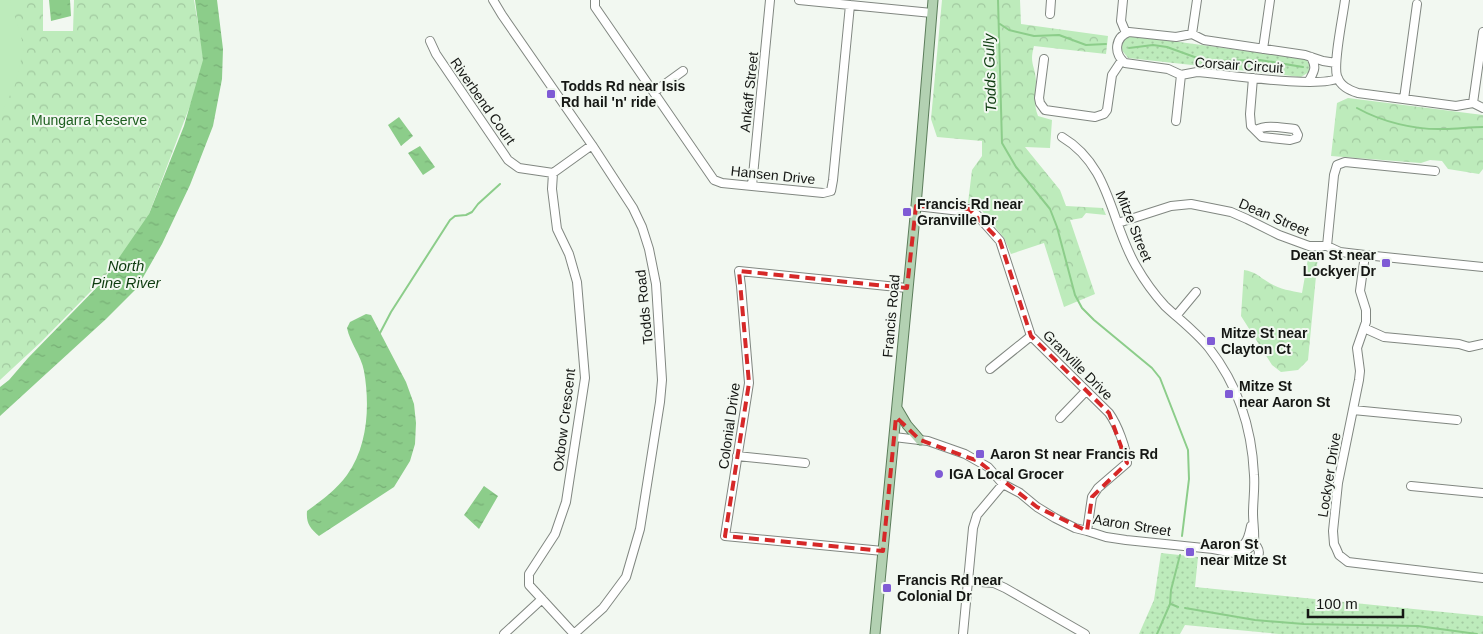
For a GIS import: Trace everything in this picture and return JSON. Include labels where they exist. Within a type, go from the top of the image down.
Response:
[{"type":"main road","name":"Francis Road","points":[[875,634],[916,206],[933,0]]},
{"type":"main road","points":[[896,408],[920,440]]},
{"type":"street","name":"Todds Road","points":[[493,0],[633,208],[649,249],[656,284],[662,380],[640,529],[626,577],[603,608],[574,634]]},
{"type":"street","name":"Hansen Drive","points":[[595,0],[595,6],[714,180],[722,183],[824,193],[831,191],[850,5]]},
{"type":"street","name":"Ankaff Street","points":[[752,186],[770,0]]},
{"type":"street","points":[[799,0],[932,13]]},
{"type":"street","points":[[1050,14],[1051,0]]},
{"type":"street","points":[[1044,59],[1039,98],[1042,107],[1049,112],[1095,117],[1104,114],[1107,110],[1112,76],[1122,60],[1118,53],[1118,43],[1126,33],[1121,21],[1123,0]]},
{"type":"street","points":[[1192,34],[1196,0]]},
{"type":"street","points":[[1263,49],[1270,0]]},
{"type":"street","points":[[1345,0],[1336,63],[1338,78],[1346,88],[1358,93],[1456,106],[1473,103],[1483,108]]},
{"type":"street","points":[[1404,99],[1417,4]]},
{"type":"street","name":"Corsair Circuit","points":[[1126,33],[1135,31],[1176,37],[1192,34],[1204,40],[1306,55],[1323,61]]},
{"type":"street","points":[[1473,103],[1483,32]]},
{"type":"street","name":"Riverbend Court","points":[[430,41],[436,54],[508,160],[519,168],[553,173]]},
{"type":"street","points":[[1311,57],[1321,81],[1331,82],[1338,78]]},
{"type":"street","name":"Corsair Circuit","points":[[1122,60],[1130,64],[1168,68],[1181,75],[1197,72],[1303,83],[1321,81]]},
{"type":"street","points":[[1309,81],[1323,61],[1336,63]]},
{"type":"street","points":[[654,92],[683,71]]},
{"type":"street","points":[[1176,121],[1181,75]]},
{"type":"street","points":[[1253,78],[1249,122],[1251,126],[1262,137],[1290,140],[1298,135],[1295,129],[1265,126],[1256,130]]},
{"type":"street","name":"Mitze Street","points":[[1062,136],[1073,143],[1094,167],[1103,182],[1127,248],[1144,279],[1154,293],[1209,348],[1236,394],[1246,419],[1252,449],[1254,477],[1253,514],[1246,546]]},
{"type":"street","points":[[553,173],[592,145]]},
{"type":"street","points":[[1328,246],[1334,175],[1337,165],[1345,162],[1435,171]]},
{"type":"street","name":"Oxbow Crescent","points":[[553,173],[552,189],[557,229],[569,254],[577,282],[585,378],[566,502],[555,534],[529,574],[529,585],[574,634]]},
{"type":"street","name":"Dean Street","points":[[1118,223],[1171,206],[1191,204],[1210,206],[1231,212],[1298,243],[1309,246],[1328,246],[1340,252],[1483,267]]},
{"type":"street","name":"Granville Drive","points":[[916,206],[969,212],[969,210],[977,214],[1000,241],[1031,336],[1109,412],[1114,420],[1127,455],[1127,463],[1098,488],[1092,497],[1087,531]]},
{"type":"street","name":"Lockyer Drive","points":[[1365,255],[1360,290],[1367,315],[1357,348],[1360,371],[1334,507],[1334,544],[1339,555],[1348,562],[1483,578]]},
{"type":"street","name":"Colonial Drive","points":[[883,551],[725,536],[749,383],[742,286],[739,272],[907,288]]},
{"type":"street","points":[[1176,316],[1196,292]]},
{"type":"street","points":[[1364,328],[1384,337],[1459,344],[1469,347],[1483,344]]},
{"type":"street","points":[[990,369],[1031,336]]},
{"type":"street","points":[[1060,418],[1086,391]]},
{"type":"street","points":[[1353,410],[1457,420]]},
{"type":"street","name":"Aaron Street","points":[[894,436],[940,444],[965,454],[988,467],[1003,484],[1020,493],[1037,507],[1075,528],[1126,540],[1213,549],[1246,546]]},
{"type":"street","points":[[737,456],[805,463]]},
{"type":"street","points":[[963,634],[973,528],[977,515],[1003,484]]},
{"type":"street","points":[[1411,486],[1483,493]]},
{"type":"street","points":[[968,581],[994,583],[1085,634]]},
{"type":"street","points":[[504,634],[542,599]]},
{"type":"highlighted area","points":[[916,206],[969,209],[1000,241],[1031,336],[1109,413],[1127,463],[1092,497],[1087,531],[1037,507],[978,461],[920,440],[896,417],[883,551],[725,536],[749,383],[739,271],[907,288]]},
{"type":"green space","name":"Mungarra Reserve","points":[[0,0],[43,0],[43,31],[73,31],[74,0],[194,0],[205,66],[141,235],[99,283],[41,342],[0,380]]},
{"type":"green space","points":[[0,0],[10,0],[24,47],[15,85],[0,116]]},
{"type":"green space","points":[[942,0],[1020,0],[1021,24],[1108,36],[1106,54],[1034,46],[1032,61],[1036,81],[1036,107],[1038,116],[1052,120],[1050,148],[1025,147],[1060,190],[1066,206],[1103,208],[1106,215],[1086,213],[1082,218],[1070,220],[1095,294],[1064,307],[1044,243],[1011,254],[1004,238],[979,207],[968,203],[972,170],[982,156],[982,141],[937,137],[931,119]]},
{"type":"green space","points":[[1135,36],[1306,59],[1310,65],[1309,72],[1301,77],[1128,58],[1121,49],[1123,42],[1127,37]]},
{"type":"green space","points":[[1348,98],[1483,115],[1483,169],[1479,174],[1448,169],[1442,161],[1430,160],[1421,163],[1331,156],[1337,103]]},
{"type":"green space","points":[[1309,253],[1318,255],[1308,360],[1298,370],[1281,372],[1272,365],[1241,316],[1244,270],[1254,273],[1276,286],[1302,293]]},
{"type":"green space","points":[[1161,553],[1198,557],[1195,587],[1483,616],[1483,634],[1279,634],[1185,625],[1180,634],[1139,634],[1154,600]]},
{"type":"water","points":[[49,0],[70,0],[71,16],[51,21]]},
{"type":"water","name":"North Pine River","points":[[195,0],[217,0],[223,49],[222,79],[213,126],[190,185],[162,244],[137,288],[0,416],[0,387],[9,380],[103,281],[149,214],[184,126],[203,60]]},
{"type":"water","points":[[399,117],[413,136],[401,146],[388,125]]},
{"type":"water","points":[[420,146],[435,167],[423,175],[408,153]]},
{"type":"water","points":[[366,314],[371,315],[406,382],[414,404],[416,423],[415,444],[410,461],[394,487],[319,536],[309,525],[307,511],[334,490],[347,475],[359,451],[366,425],[367,398],[364,371],[347,328],[350,322]]},
{"type":"water","points":[[484,486],[498,496],[479,529],[464,515]]},
{"type":"waterway","name":"Todds Gully","points":[[998,0],[1002,143],[1016,167],[1050,209],[1057,227],[1075,295],[1082,308],[1152,368],[1160,378],[1188,450],[1189,479],[1182,536]]},
{"type":"waterway","points":[[1000,24],[1009,30],[1034,36],[1059,35],[1086,45],[1106,44]]},
{"type":"waterway","points":[[1129,48],[1153,45],[1167,47],[1210,61],[1260,60],[1303,67]]},
{"type":"waterway","points":[[1357,108],[1388,121],[1422,128],[1483,127]]},
{"type":"waterway","points":[[380,333],[391,312],[450,220],[455,216],[466,215],[472,212],[500,184]]},
{"type":"waterway","points":[[1157,634],[1170,604],[1171,590],[1180,555]]},
{"type":"waterway","points":[[1171,604],[1178,607]]},
{"type":"waterway","points":[[1185,608],[1255,620],[1304,624],[1418,626],[1477,634]]},
{"type":"place","name":"Todds Rd near Isis Rd hail 'n' ride","points":[[551,94]]},
{"type":"place","name":"Francis Rd near Granville Dr","points":[[907,212]]},
{"type":"place","name":"Dean St near Lockyer Dr","points":[[1386,263]]},
{"type":"place","name":"Mitze St near Clayton Ct","points":[[1211,341]]},
{"type":"place","name":"Mitze St near Aaron St","points":[[1229,394]]},
{"type":"place","name":"Aaron St near Francis Rd","points":[[980,454]]},
{"type":"place","name":"IGA Local Grocer","points":[[939,474]]},
{"type":"place","name":"Aaron St near Mitze St","points":[[1190,552]]},
{"type":"place","name":"Francis Rd near Colonial Dr","points":[[887,588]]}]
